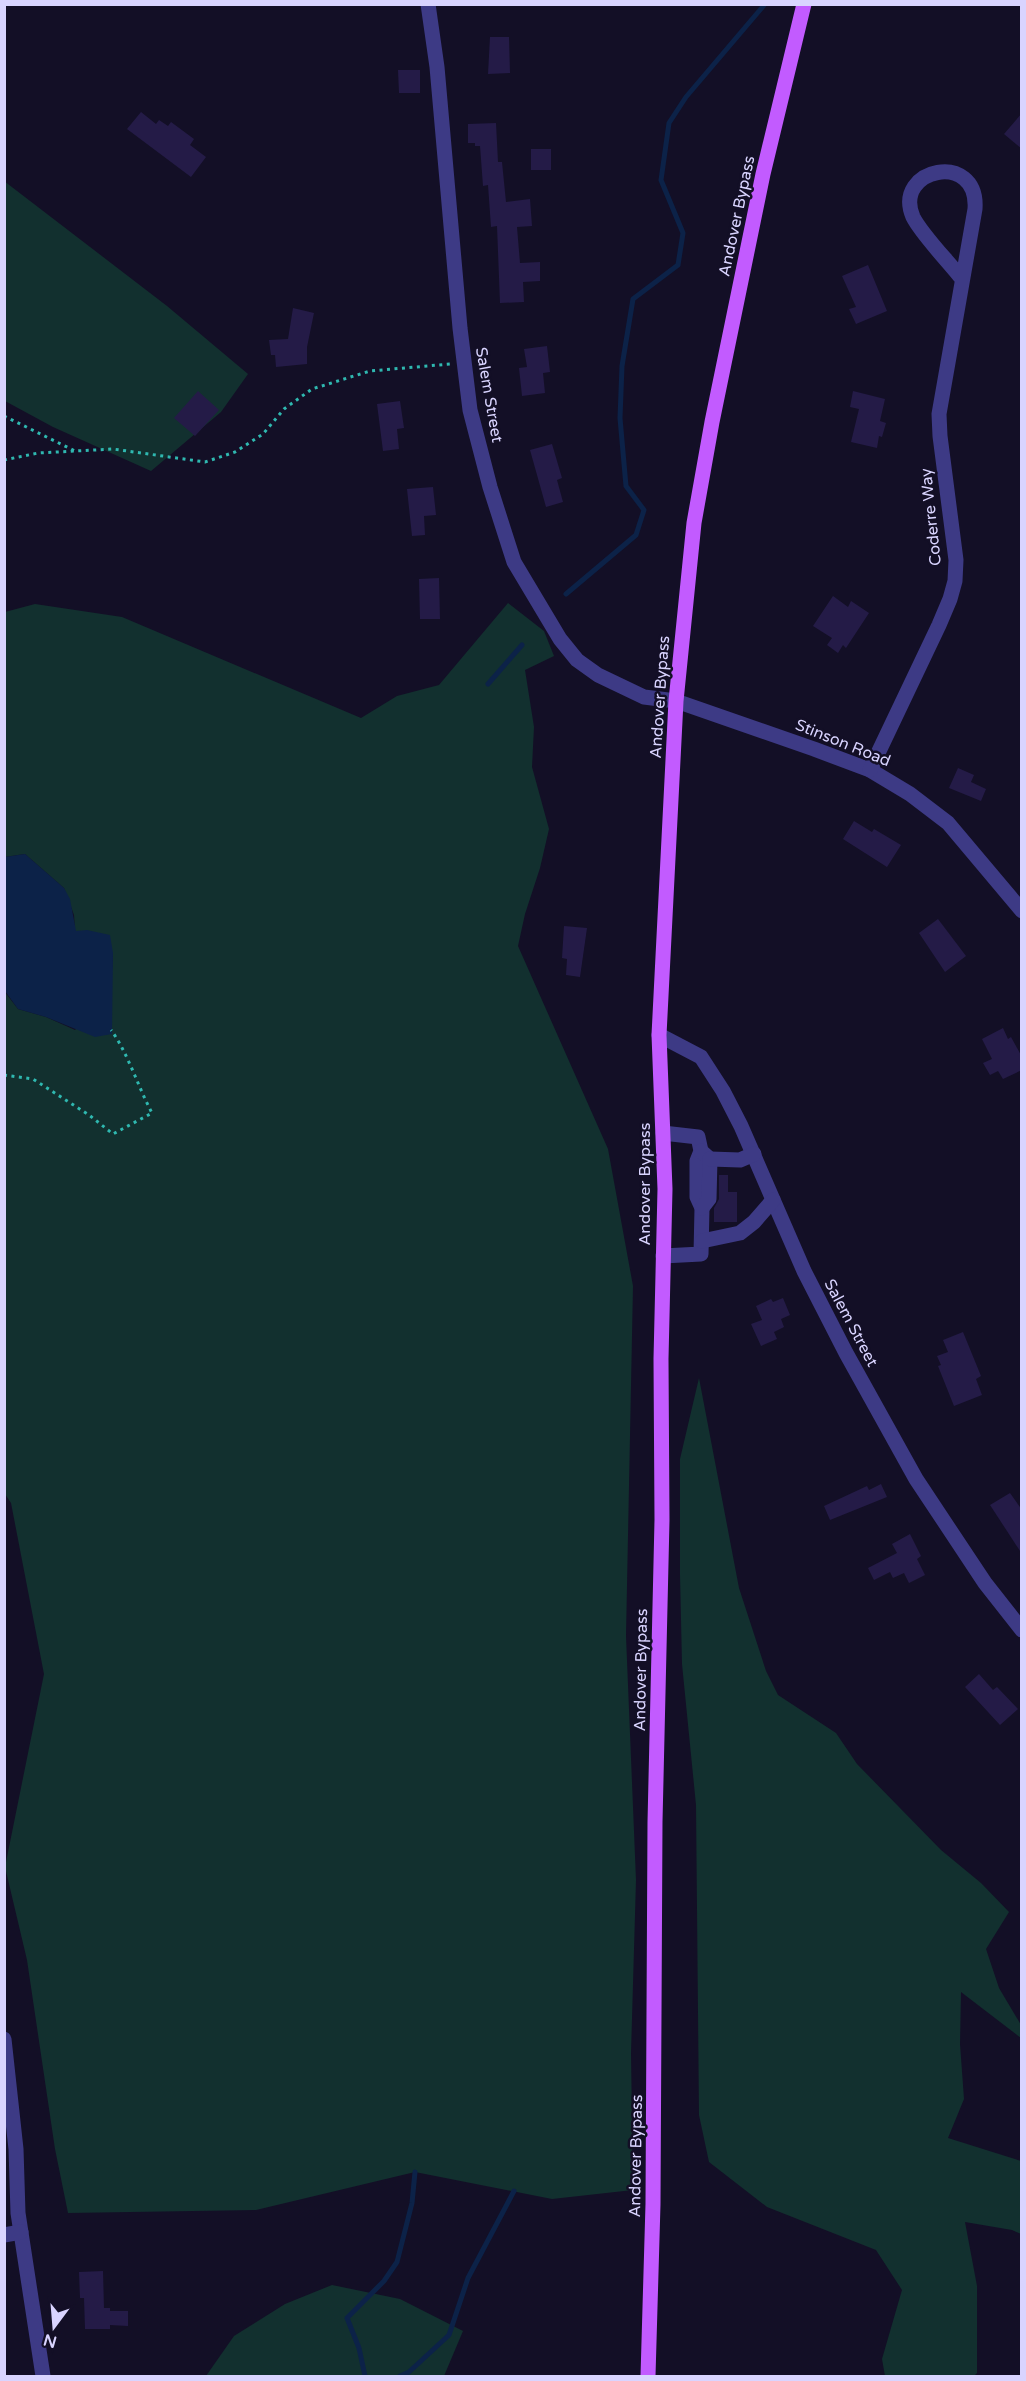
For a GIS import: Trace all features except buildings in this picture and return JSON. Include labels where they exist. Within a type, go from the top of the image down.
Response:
[{"type":"main road","name":"Andover Bypass","points":[[648,2376],[653,2204],[655,1822],[662,1520],[661,1359],[665,1189],[659,1035],[676,701],[694,523],[712,422],[763,174],[804,4]]},
{"type":"street","name":"Salem Street","points":[[428,4],[437,67],[470,410],[490,487],[514,562],[539,607],[577,660],[598,675],[644,697],[676,701]]},
{"type":"street","name":"Coderre Way","points":[[870,770],[939,625],[955,581],[956,560],[939,414],[975,209],[974,195],[963,178],[950,172],[936,172],[918,183],[911,196],[911,209],[916,222],[962,279]]},
{"type":"street","name":"Stinson Road","points":[[676,701],[870,770],[910,794],[948,823],[1022,911]]},
{"type":"street","name":"Salem Street","points":[[659,1035],[701,1057],[723,1091],[754,1154],[809,1281],[846,1353],[916,1479],[985,1583],[1022,1630]]},
{"type":"street","points":[[663,1132],[698,1137],[705,1155]]},
{"type":"street","points":[[663,1256],[701,1254],[702,1208],[697,1197],[697,1161],[705,1155],[740,1160],[754,1154]]},
{"type":"street","points":[[702,1241],[740,1233],[754,1222],[773,1200]]},
{"type":"street","points":[[4,2039],[16,2149],[18,2213],[43,2376]]},
{"type":"street","points":[[4,2235],[21,2232]]},
{"type":"path","points":[[4,459],[38,453],[113,449],[205,462],[235,452],[263,434],[285,409],[312,389],[370,371],[464,363]]},
{"type":"path","points":[[4,416],[76,452]]},
{"type":"path","points":[[4,1076],[33,1079],[89,1115],[113,1134],[152,1113],[128,1065],[121,1043],[111,1030]]},
{"type":"green space","points":[[4,181],[167,306],[248,374],[221,412],[151,471],[53,427],[5,401]]},
{"type":"green space","points":[[508,603],[544,631],[554,656],[525,670],[534,727],[532,767],[549,829],[518,946],[608,1149],[633,1286],[626,1636],[636,1880],[631,2053],[633,2190],[552,2199],[415,2172],[256,2210],[68,2213],[55,2149],[27,1960],[5,1867],[44,1674],[11,1503],[5,1494],[4,991],[18,1009],[46,1017],[75,1030],[111,988],[113,953],[75,931],[74,915],[64,888],[25,854],[5,857],[5,612],[35,604],[122,617],[361,718],[397,696],[439,685]]},
{"type":"green space","points":[[699,1378],[739,1588],[766,1671],[778,1695],[836,1733],[857,1764],[941,1850],[981,1883],[1009,1912],[986,1949],[999,1988],[1021,2025],[1021,2038],[961,1992],[960,2044],[964,2099],[948,2138],[1021,2161],[1021,2234],[1012,2230],[965,2222],[977,2286],[977,2373],[974,2376],[885,2376],[882,2359],[902,2290],[876,2250],[767,2207],[709,2162],[699,2115],[696,1805],[682,1664],[680,1575],[680,1459]]},
{"type":"green space","points":[[332,2285],[400,2299],[463,2331],[444,2376],[206,2376],[234,2336],[285,2304]]},
{"type":"water","points":[[25,854],[64,888],[70,899],[76,931],[87,930],[110,935],[113,953],[112,1034],[95,1037],[46,1017],[18,1009],[5,991],[5,857]]},
{"type":"waterway","points":[[566,594],[636,535],[644,510],[626,486],[620,418],[622,366],[633,299],[678,265],[683,233],[661,180],[669,123],[686,97],[765,4]]},
{"type":"waterway","points":[[488,684],[522,645]]},
{"type":"waterway","points":[[365,2376],[359,2348],[347,2318],[384,2281],[397,2262],[412,2203],[415,2172]]},
{"type":"waterway","points":[[400,2376],[409,2372],[449,2335],[468,2278],[514,2191]]}]
